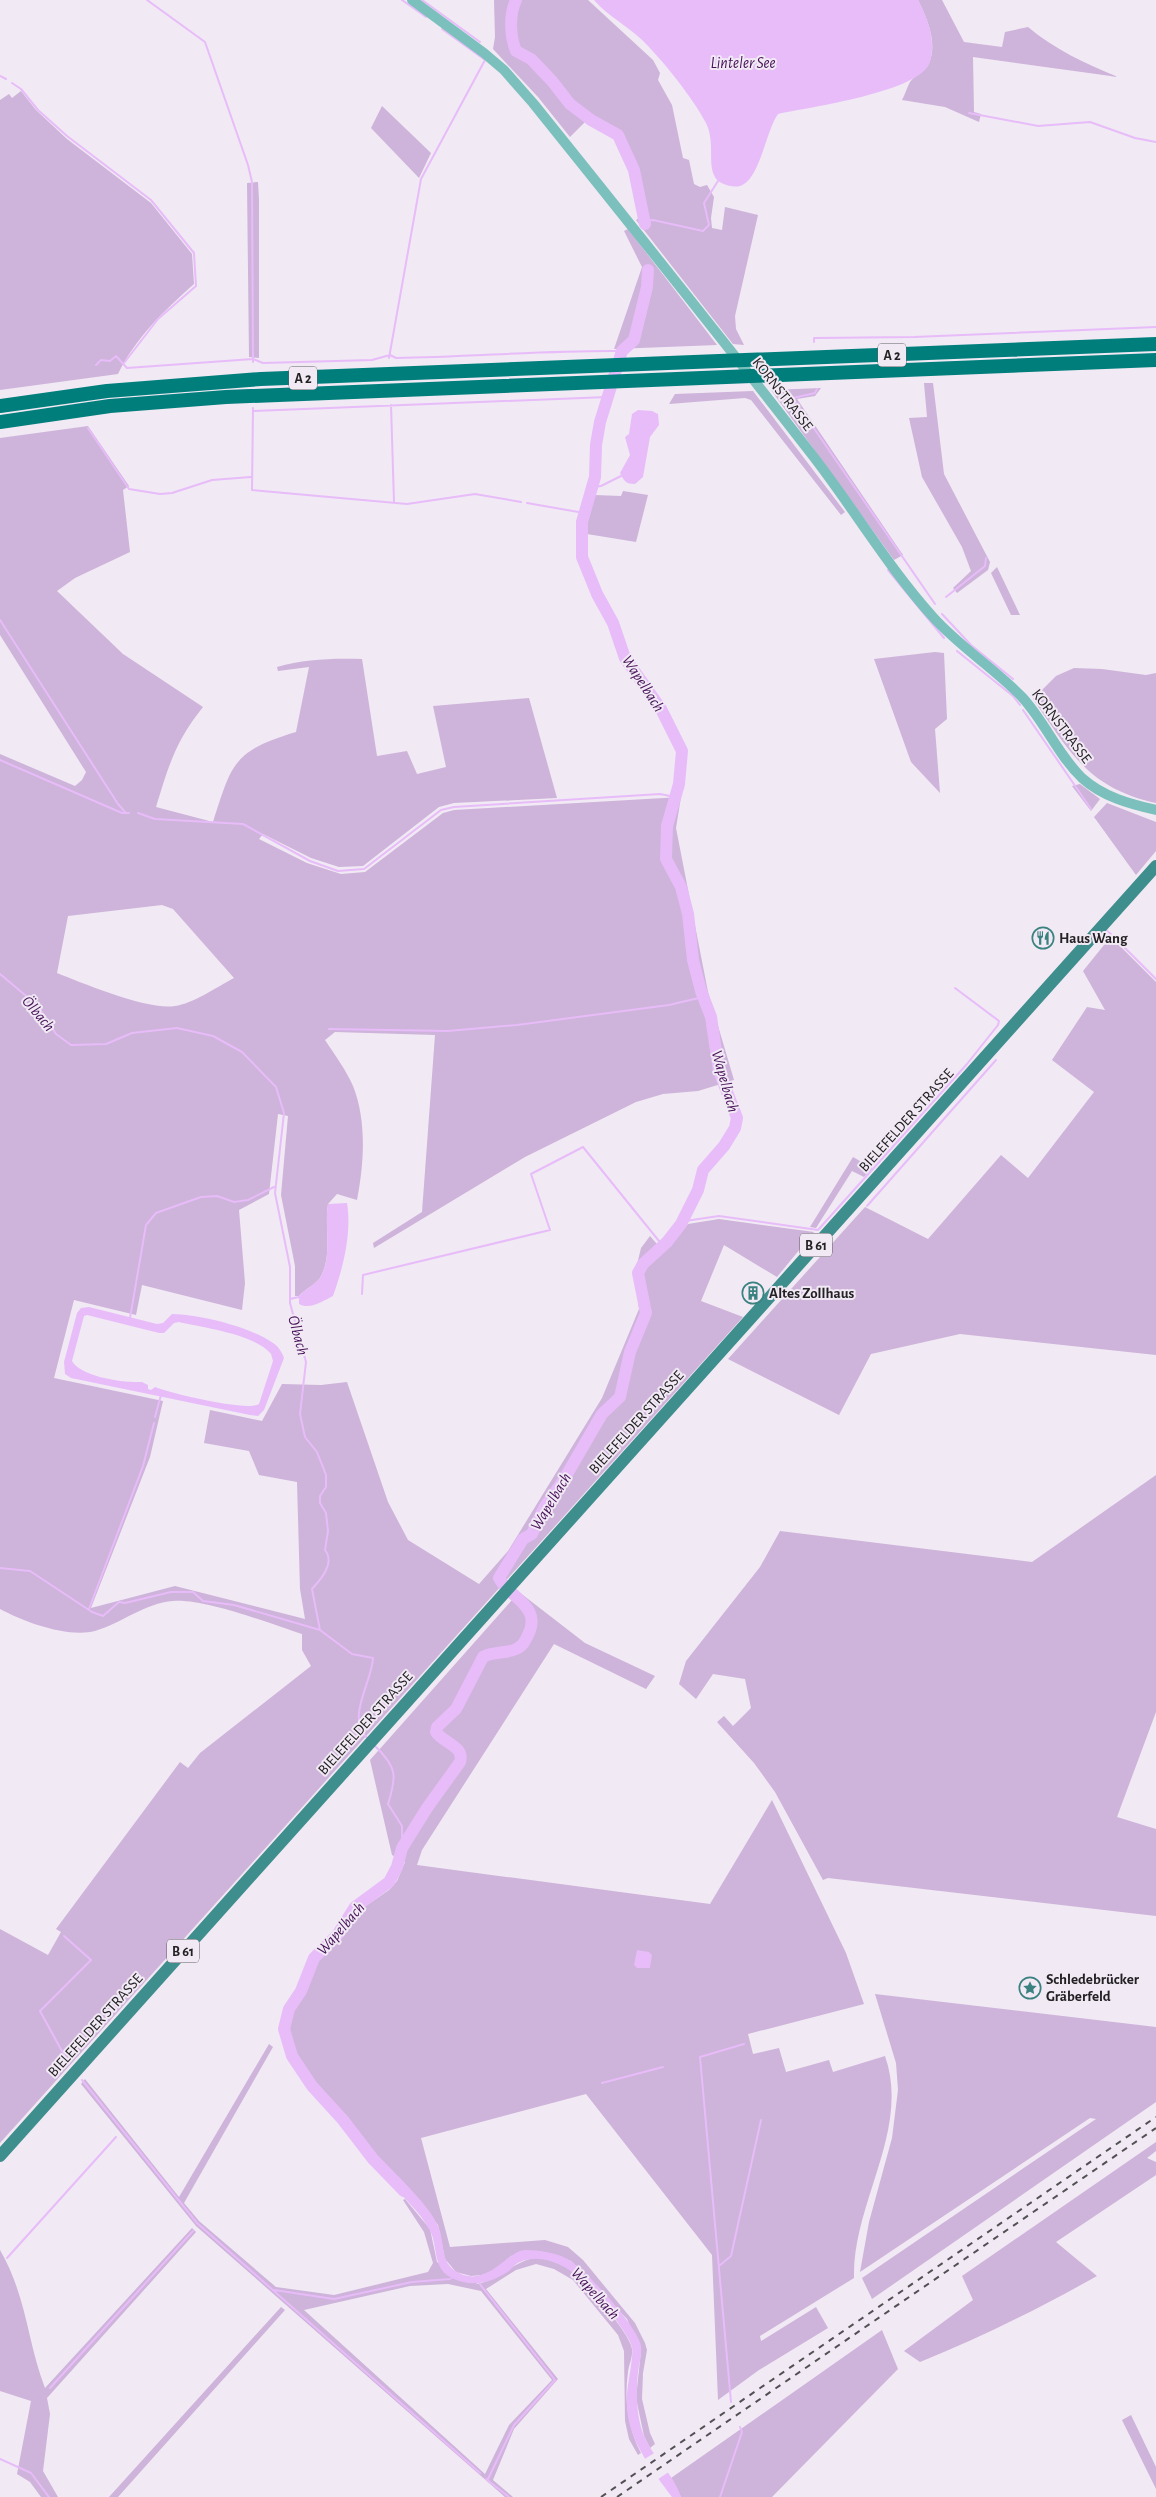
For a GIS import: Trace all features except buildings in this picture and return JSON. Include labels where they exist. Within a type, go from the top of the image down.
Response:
[{"type":"highway","name":"A 2","points":[[0,406],[107,391],[189,383],[1156,344]]},
{"type":"highway","name":"A 2","points":[[0,422],[110,406],[190,399],[1156,360]]},
{"type":"main road","name":"BIELEFELDER STRASSE","points":[[0,2156],[1156,866]]},
{"type":"street","name":"KORNSTRASSE","points":[[412,0],[504,70],[539,110],[768,398],[906,584],[932,616],[954,639],[1026,702],[1066,759],[1083,779],[1108,795],[1156,815]]},
{"type":"street","name":"KORNSTRASSE","points":[[1130,804],[1156,810]]},
{"type":"shaded area","points":[[494,0],[588,0],[653,60],[660,73],[658,80],[672,105],[683,158],[689,160],[694,184],[700,187],[707,185],[714,197],[711,218],[712,228],[722,230],[725,207],[758,215],[735,316],[736,329],[744,345],[733,344],[636,220],[640,217],[631,173],[614,137],[586,121],[570,137],[538,97],[493,49],[495,37]]},
{"type":"shaded area","points":[[918,0],[942,0],[964,42],[1002,47],[1005,32],[1028,27],[1071,55],[1118,77],[973,57],[974,112],[981,114],[979,122],[945,107],[902,100],[910,82],[925,69],[931,55],[932,39],[925,15]]},
{"type":"shaded area","points":[[21,91],[36,110],[67,139],[151,203],[192,254],[194,284],[142,336],[118,374],[0,390],[0,100],[9,94],[12,98]]},
{"type":"shaded area","points":[[382,106],[431,153],[419,178],[371,128]]},
{"type":"shaded area","points":[[258,182],[259,358],[249,357],[247,183]]},
{"type":"shaded area","points":[[628,229],[717,345],[614,349],[642,267],[624,231]]},
{"type":"shaded area","points":[[924,383],[933,383],[944,474],[990,562],[988,570],[957,593],[953,588],[971,571],[962,547],[922,477],[909,418],[927,417]]},
{"type":"shaded area","points":[[821,388],[815,396],[797,399],[903,555],[894,560],[771,390]]},
{"type":"shaded area","points":[[753,391],[845,512],[841,515],[751,400],[745,398],[669,404],[675,394]]},
{"type":"shaded area","points":[[88,426],[129,486],[123,490],[130,552],[75,578],[57,591],[123,654],[203,707],[179,743],[156,807],[213,822],[225,786],[238,762],[247,753],[259,746],[296,732],[309,667],[278,671],[277,667],[309,661],[340,659],[362,659],[377,756],[407,751],[417,774],[446,767],[433,706],[529,698],[557,798],[454,803],[439,807],[363,866],[339,867],[311,858],[263,834],[259,839],[307,863],[341,874],[365,872],[443,813],[454,810],[681,797],[676,828],[708,992],[734,1080],[698,1091],[663,1094],[636,1102],[525,1157],[374,1248],[373,1243],[422,1212],[435,1035],[335,1032],[325,1040],[353,1086],[361,1114],[363,1157],[357,1200],[337,1194],[328,1204],[327,1251],[324,1269],[320,1278],[299,1296],[295,1296],[295,1266],[281,1195],[288,1116],[278,1114],[269,1194],[239,1210],[245,1283],[242,1310],[142,1285],[136,1315],[74,1300],[54,1378],[163,1401],[150,1457],[91,1608],[175,1586],[305,1619],[300,1589],[297,1482],[259,1475],[249,1451],[204,1443],[210,1410],[262,1421],[282,1384],[321,1385],[347,1382],[388,1502],[408,1540],[479,1584],[508,1551],[602,1398],[639,1309],[635,1273],[641,1248],[650,1236],[663,1251],[688,1224],[719,1219],[814,1232],[777,1277],[724,1245],[701,1301],[743,1317],[0,2143],[0,1929],[48,1955],[61,1932],[56,1929],[180,1762],[188,1768],[200,1753],[311,1666],[302,1650],[302,1634],[202,1603],[173,1601],[153,1605],[105,1627],[84,1633],[46,1628],[0,1609],[0,754],[75,786],[82,780],[86,772],[0,635],[0,438]],"holes":[[[162,905],[173,909],[234,978],[182,1005],[164,1006],[116,995],[57,973],[68,916]]]},
{"type":"shaded area","points":[[623,491],[648,495],[636,542],[587,534],[588,515],[594,495],[621,496]]},
{"type":"shaded area","points":[[997,567],[1020,615],[1011,615],[991,573]]},
{"type":"shaded area","points":[[935,652],[944,653],[947,719],[935,729],[940,793],[911,762],[874,659]]},
{"type":"shaded area","points":[[1074,668],[1102,669],[1146,675],[1156,673],[1156,803],[1113,788],[1097,777],[1070,751],[1033,699],[1056,676]]},
{"type":"shaded area","points":[[1080,784],[1100,799],[1091,811],[1072,786]]},
{"type":"shaded area","points":[[1107,803],[1156,822],[1156,851],[1136,875],[1094,817]]},
{"type":"shaded area","points":[[1114,940],[1156,982],[1156,1355],[960,1334],[871,1354],[839,1415],[728,1359],[865,1207],[928,1239],[1001,1155],[1028,1178],[1094,1092],[1052,1060],[1087,1007],[1105,1010],[1083,971],[1104,945]]},
{"type":"shaded area","points":[[853,1157],[872,1168],[864,1177],[852,1171],[816,1228],[810,1227]]},
{"type":"shaded area","points":[[1156,1475],[1156,1712],[1117,1817],[1156,1829],[1156,1916],[828,1878],[823,1880],[775,1792],[754,1763],[717,1722],[724,1716],[733,1726],[751,1708],[745,1679],[713,1674],[696,1699],[679,1684],[686,1661],[760,1567],[780,1531],[1032,1562]]},
{"type":"shaded area","points":[[519,1592],[585,1643],[655,1676],[646,1689],[554,1644],[422,1850],[417,1865],[710,1904],[772,1800],[846,1953],[864,2004],[748,2034],[753,2054],[779,2048],[786,2072],[829,2060],[833,2072],[885,2056],[891,2084],[891,2111],[886,2139],[862,2222],[856,2250],[854,2278],[760,2336],[761,2341],[816,2307],[828,2328],[759,2370],[718,2400],[712,2255],[586,2094],[421,2138],[450,2247],[545,2240],[568,2247],[583,2260],[635,2323],[647,2350],[643,2373],[642,2399],[650,2433],[655,2444],[650,2448],[644,2436],[636,2398],[641,2351],[627,2319],[571,2261],[553,2254],[538,2251],[511,2256],[496,2269],[482,2275],[471,2276],[456,2272],[445,2259],[438,2225],[412,2192],[376,2156],[347,2116],[316,2084],[297,2054],[289,2030],[293,2010],[305,1993],[309,1974],[318,1961],[343,1937],[348,1926],[360,1910],[389,1890],[397,1881],[405,1862],[392,1855],[370,1760]]},
{"type":"shaded area","points":[[875,1994],[1156,2027],[1156,2102],[872,2299],[862,2278],[1096,2119],[1090,2118],[860,2272],[869,2222],[892,2138],[898,2090],[896,2063]]},
{"type":"shaded area","points":[[269,2044],[273,2047],[184,2203],[199,2221],[276,2287],[334,2295],[428,2272],[433,2263],[424,2232],[403,2200],[405,2199],[430,2229],[437,2262],[478,2284],[494,2278],[529,2259],[543,2259],[566,2267],[604,2305],[629,2341],[632,2352],[627,2382],[628,2414],[633,2434],[641,2453],[638,2455],[629,2439],[625,2421],[624,2351],[618,2335],[573,2280],[554,2269],[536,2264],[516,2270],[486,2289],[558,2379],[514,2429],[493,2480],[513,2497],[505,2497],[196,2226],[81,2084],[85,2079],[179,2197]],"holes":[[[448,2284],[481,2291],[552,2380],[509,2425],[485,2474],[304,2310],[410,2286]]]},
{"type":"shaded area","points":[[1156,2142],[1156,2151],[1147,2158],[1156,2162],[1156,2175],[1056,2242],[1097,2276],[1010,2322],[920,2362],[904,2351],[973,2300],[962,2276]]},
{"type":"shaded area","points":[[192,2228],[196,2232],[47,2398],[50,2414],[43,2471],[58,2497],[41,2497],[30,2482],[17,2474],[31,2401],[0,2391],[0,2250],[16,2285],[45,2388]]},
{"type":"shaded area","points":[[281,2307],[285,2310],[118,2497],[109,2497]]},
{"type":"shaded area","points":[[882,2330],[898,2369],[772,2497],[681,2497],[671,2478]]},
{"type":"shaded area","points":[[1131,2415],[1156,2467],[1156,2489],[1122,2420]]},
{"type":"water","name":"Linteler See","points":[[594,0],[918,0],[930,30],[932,54],[930,62],[922,73],[907,82],[862,97],[778,114],[753,174],[747,182],[740,186],[729,186],[718,181],[714,175],[711,164],[709,130],[685,90],[641,39]]},
{"type":"water","points":[[638,410],[652,411],[658,414],[659,425],[650,437],[643,477],[635,484],[632,484],[626,482],[620,473],[630,455],[625,437],[629,434],[632,414]]},
{"type":"water","points":[[347,1203],[346,1250],[333,1296],[312,1305],[303,1306],[299,1304],[299,1296],[320,1278],[324,1269],[327,1251],[328,1204]]},
{"type":"water","points":[[89,1307],[157,1324],[163,1323],[172,1314],[184,1315],[224,1322],[263,1337],[277,1346],[284,1358],[264,1410],[258,1416],[250,1415],[71,1378],[65,1374],[64,1362],[77,1313],[81,1308]],"holes":[[[87,1315],[164,1333],[174,1323],[179,1322],[228,1333],[253,1341],[263,1347],[271,1354],[273,1361],[259,1404],[240,1406],[191,1397],[155,1387],[151,1390],[148,1389],[148,1385],[142,1382],[114,1380],[93,1375],[77,1367],[72,1361],[84,1316]]]},
{"type":"water","points":[[637,1950],[649,1952],[652,1955],[650,1968],[637,1968],[634,1965]]},
{"type":"water","points":[[398,2176],[435,2219],[445,2256],[454,2270],[466,2275],[476,2276],[495,2268],[518,2252],[531,2250],[550,2253],[562,2256],[580,2268],[612,2301],[638,2337],[641,2346],[637,2396],[639,2421],[644,2436],[674,2481],[681,2497],[672,2497],[647,2462],[634,2437],[627,2410],[627,2391],[632,2347],[624,2331],[600,2301],[567,2268],[544,2259],[528,2260],[519,2263],[495,2279],[481,2283],[459,2281],[445,2274],[438,2262],[432,2235],[425,2223],[390,2183]]},
{"type":"pier","points":[[656,2452],[670,2471],[657,2480],[643,2460]]},
{"type":"waterway","points":[[147,0],[205,42],[248,165],[252,182],[253,362]]},
{"type":"waterway","points":[[402,0],[426,17]]},
{"type":"waterway","points":[[422,0],[480,42]]},
{"type":"waterway","name":"Wapelbach","points":[[516,0],[512,12],[511,26],[512,39],[516,51],[531,59],[570,104],[591,120],[618,135],[634,170],[645,224]]},
{"type":"waterway","points":[[389,358],[421,179],[485,60],[442,29]]},
{"type":"waterway","points":[[0,76],[6,79]]},
{"type":"waterway","points":[[12,83],[21,89],[38,110],[67,136],[151,200],[194,253],[196,286],[158,319],[124,363]]},
{"type":"waterway","points":[[969,113],[1038,126],[1090,122],[1135,138],[1156,142]]},
{"type":"waterway","points":[[644,221],[653,220],[703,231],[709,225],[704,203],[718,181]]},
{"type":"waterway","name":"Wapelbach","points":[[404,2191],[373,2159],[343,2120],[312,2086],[292,2056],[284,2029],[289,2009],[301,1991],[314,1958],[338,1934],[355,1907],[389,1882],[397,1867],[402,1848],[427,1808],[460,1762],[459,1752],[439,1736],[436,1732],[437,1727],[456,1709],[483,1657],[516,1649],[522,1645],[527,1637],[531,1625],[528,1609],[503,1585],[499,1578],[523,1539],[532,1534],[544,1508],[563,1481],[602,1414],[620,1397],[630,1352],[646,1313],[638,1273],[643,1264],[667,1242],[681,1224],[698,1190],[703,1170],[724,1146],[735,1128],[737,1118],[719,1071],[711,1017],[701,991],[693,960],[688,914],[681,887],[666,859],[667,826],[679,784],[682,751],[661,709],[625,658],[613,623],[597,594],[582,557],[582,522],[595,477],[596,445],[600,422],[622,351],[634,340],[647,287],[648,270]]},
{"type":"waterway","points":[[814,342],[814,338],[914,337],[1156,327]]},
{"type":"waterway","points":[[96,365],[101,360],[110,361],[116,356],[127,368],[253,359],[263,363],[372,360],[390,355],[396,358],[622,351]]},
{"type":"waterway","points":[[817,389],[815,393],[793,398],[935,604]]},
{"type":"waterway","points":[[253,411],[607,397]]},
{"type":"waterway","points":[[391,405],[394,502]]},
{"type":"waterway","points":[[253,408],[252,490],[407,504],[475,494],[521,502]]},
{"type":"waterway","points":[[88,428],[129,489],[160,494],[172,493],[212,480],[251,477]]},
{"type":"waterway","points":[[593,487],[601,486],[621,476]]},
{"type":"waterway","points":[[527,503],[584,513]]},
{"type":"waterway","points":[[946,597],[985,566],[986,558]]},
{"type":"waterway","points":[[888,570],[944,638]]},
{"type":"waterway","points":[[942,614],[971,645],[1013,679]]},
{"type":"waterway","points":[[0,620],[118,804],[126,813]]},
{"type":"waterway","points":[[957,651],[1013,696],[1020,705]]},
{"type":"waterway","points":[[1023,710],[1091,809]]},
{"type":"waterway","points":[[0,760],[122,813],[129,813]]},
{"type":"waterway","points":[[138,813],[155,819],[243,824],[310,861],[338,871],[364,869],[441,810],[454,807],[660,794],[675,797]]},
{"type":"waterway","points":[[1107,931],[1111,934]]},
{"type":"waterway","points":[[1115,938],[1156,979]]},
{"type":"waterway","name":"Ölbach","points":[[0,974],[38,1006],[56,1034],[71,1045],[106,1044],[132,1033],[177,1028],[213,1036],[242,1052],[276,1087],[284,1113],[275,1193],[290,1267],[290,1303],[306,1362],[300,1414],[305,1437],[317,1452],[326,1475],[326,1487],[320,1496],[320,1503],[326,1513],[328,1531],[325,1550],[329,1560],[326,1570],[312,1589],[320,1630],[352,1654],[373,1658],[372,1668],[359,1711],[362,1731],[368,1739]]},
{"type":"waterway","points":[[681,1224],[685,1221],[719,1216],[818,1230],[967,1064],[998,1025],[999,1021],[955,988]]},
{"type":"waterway","points":[[329,1029],[448,1031],[517,1025],[669,1005],[703,997]]},
{"type":"waterway","points":[[867,1206],[996,1060]]},
{"type":"waterway","points":[[362,1294],[363,1275],[550,1230],[531,1174],[583,1147],[663,1246]]},
{"type":"waterway","points":[[130,1318],[146,1225],[156,1213],[201,1197],[217,1196],[234,1202],[248,1200],[274,1187]]},
{"type":"waterway","points":[[290,1299],[299,1297]]},
{"type":"waterway","points":[[155,1417],[161,1395]]},
{"type":"waterway","points":[[89,1609],[143,1466],[154,1423]]},
{"type":"waterway","points":[[0,1568],[30,1571],[92,1612],[103,1616],[119,1602],[125,1603],[171,1592],[193,1592],[203,1601],[234,1605],[320,1630]]},
{"type":"waterway","name":"Ölbach","points":[[375,1746],[388,1760],[393,1772],[393,1786],[388,1804],[402,1826],[402,1848]]},
{"type":"waterway","points":[[64,1936],[91,1960],[40,2011],[69,2064]]},
{"type":"waterway","points":[[731,2402],[700,2057],[744,2044]]},
{"type":"waterway","points":[[602,2083],[663,2067]]},
{"type":"waterway","points":[[82,2080],[197,2223],[480,2473]]},
{"type":"waterway","points":[[719,2266],[731,2256],[761,2120]]},
{"type":"waterway","points":[[7,2258],[116,2137]]},
{"type":"waterway","points":[[50,2388],[193,2231]]},
{"type":"waterway","points":[[274,2290],[334,2299],[412,2282],[450,2279],[453,2277]]},
{"type":"waterway","points":[[479,2283],[555,2380],[514,2425],[488,2479]]},
{"type":"waterway","points":[[720,2497],[742,2432],[740,2427]]},
{"type":"waterway","points":[[0,2459],[31,2473],[49,2497]]},
{"type":"waterway","points":[[486,2479],[509,2497]]},
{"type":"railway","points":[[601,2497],[1156,2117]]},
{"type":"railway","points":[[617,2497],[1156,2128]]},
{"type":"place","name":"Haus Wang","points":[[1043,938]]},
{"type":"place","name":"Altes Zollhaus","points":[[753,1293]]},
{"type":"place","name":"Schledebrücker Gräberfeld","points":[[1030,1988]]}]
